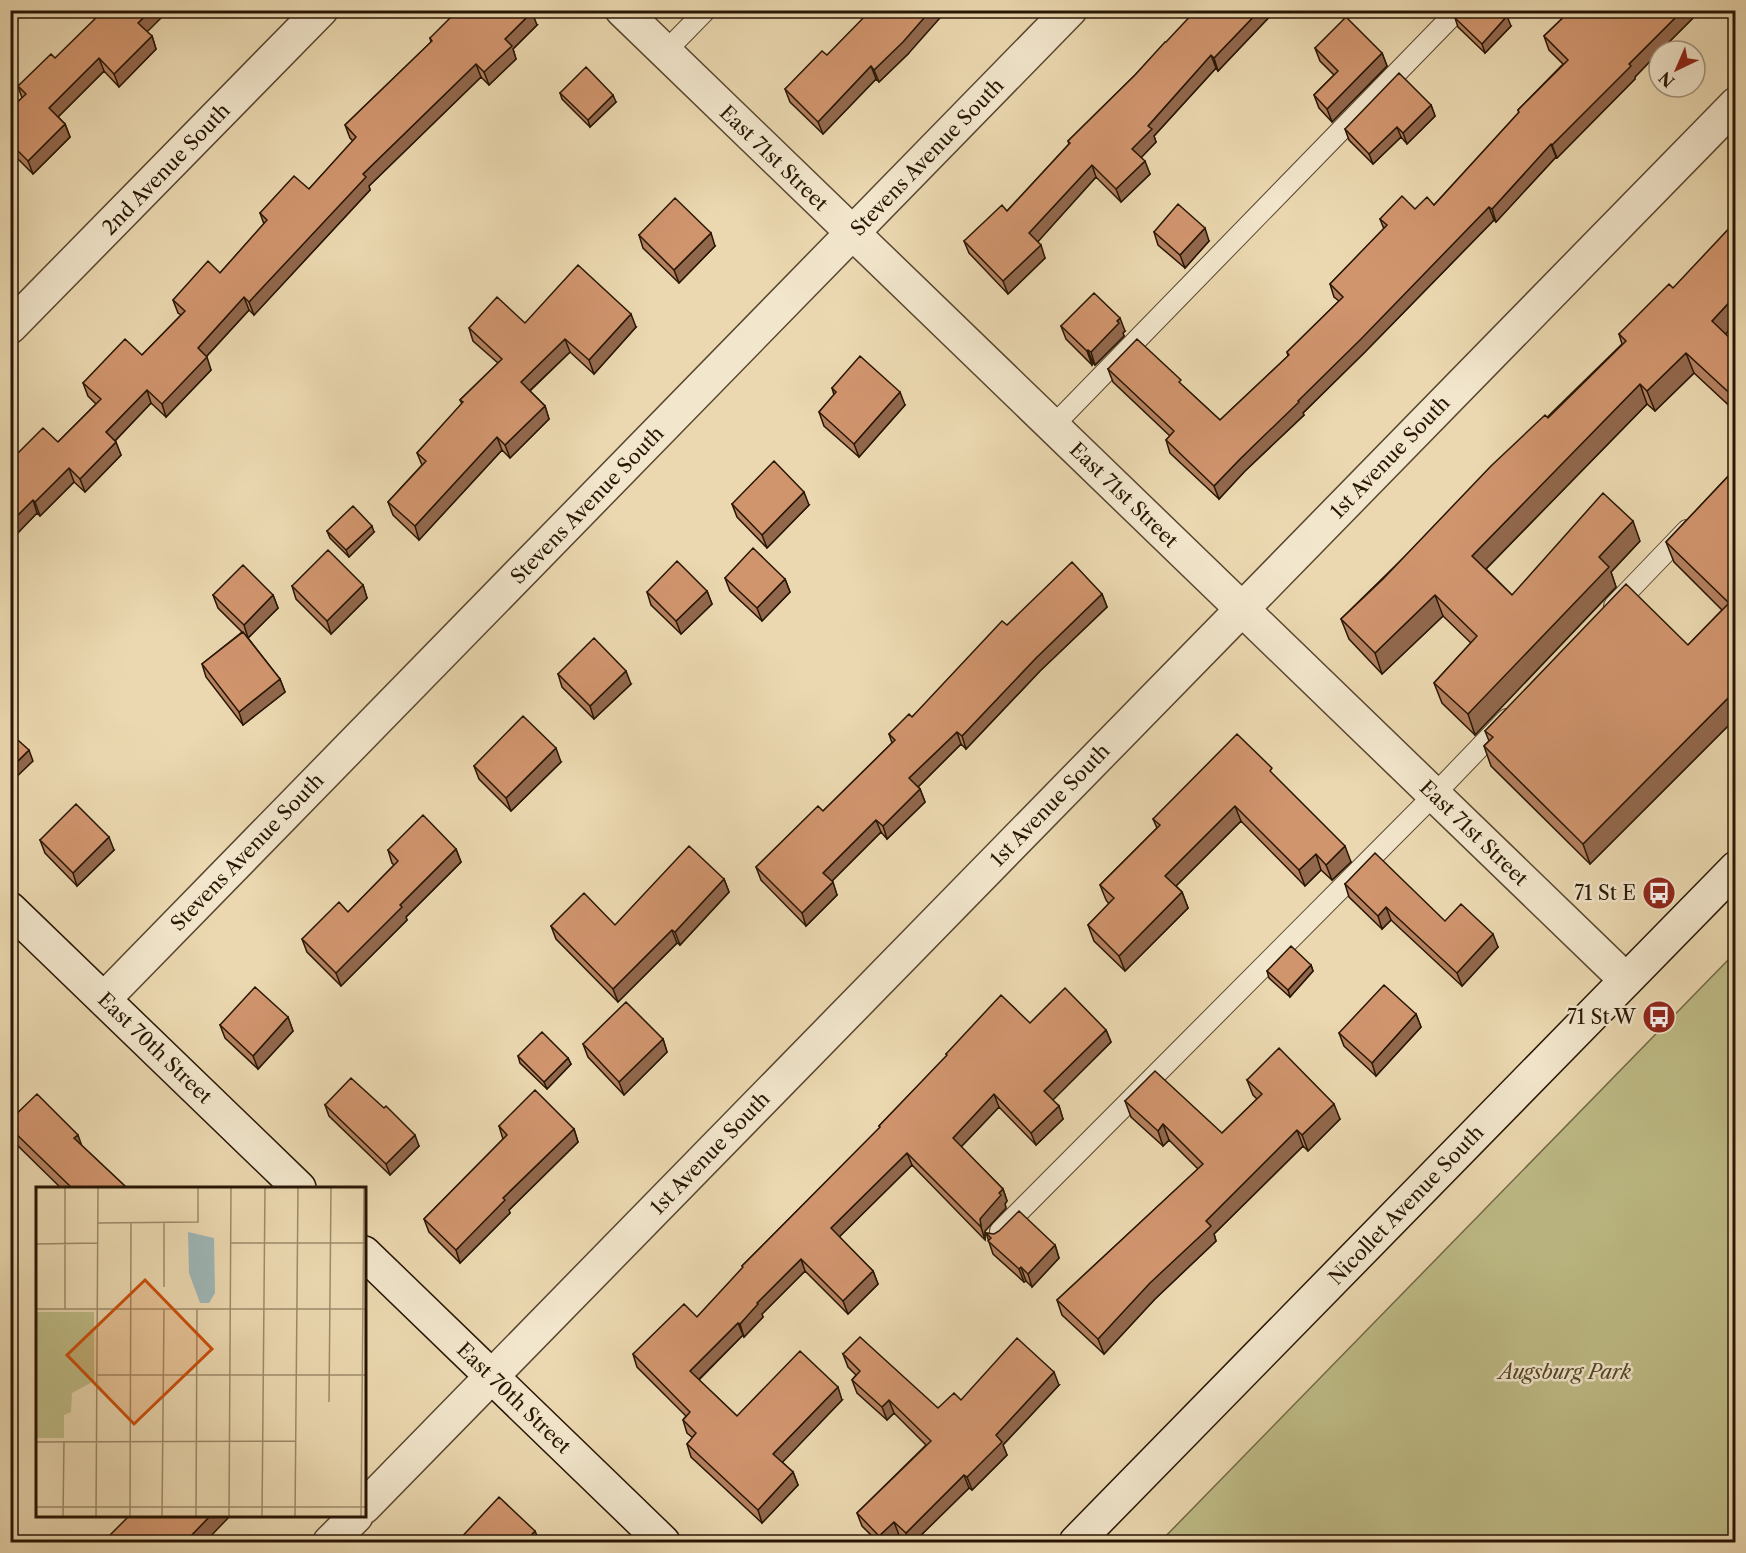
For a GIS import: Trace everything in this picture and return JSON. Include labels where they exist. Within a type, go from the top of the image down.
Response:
[{"type":"street","name":"2nd Avenue South","points":[[10,327],[321,10]]},
{"type":"street","name":"East 71st Street","points":[[622,10],[1626,980]]},
{"type":"street","name":"Stevens Avenue South","points":[[104,999],[1070,10]]},
{"type":"street","name":"1st Avenue South","points":[[366,1505],[1736,104]]},
{"type":"street","name":"Nicollet Avenue South","points":[[1076,1542],[1736,868]]},
{"type":"street","name":"East 70th Street","points":[[10,909],[297,1187]]},
{"type":"street","name":"East 70th Street","points":[[366,1255],[663,1542]]},
{"type":"street","points":[[330,1542],[354,1517]]},
{"type":"lane","points":[[665,52],[706,10]]},
{"type":"lane","points":[[1053,426],[1458,10]]},
{"type":"lane","points":[[1605,615],[1703,513]]},
{"type":"lane","points":[[996,1234],[1516,710]]},
{"type":"green space","name":"Augsburg Park","points":[[1730,958],[1736,963],[1735,1542],[1160,1542]]},
{"type":"building","points":[[104,10],[151,10],[138,23],[152,36],[114,74],[99,58],[49,108],[65,124],[28,161],[10,143],[10,109],[26,94],[18,86],[51,54],[55,58]]},
{"type":"building","points":[[458,10],[531,10],[532,12],[505,39],[512,46],[484,72],[476,64],[363,174],[366,177],[249,302],[244,297],[198,348],[207,357],[162,404],[147,390],[106,432],[116,442],[80,479],[69,468],[10,523],[10,461],[43,428],[58,442],[101,399],[83,383],[125,339],[142,355],[185,311],[173,300],[208,261],[220,273],[267,220],[260,213],[294,176],[309,189],[356,137],[345,125],[432,41],[430,38]]},
{"type":"building","points":[[871,10],[931,10],[903,42],[874,70],[871,66],[818,122],[785,89],[822,51],[827,55]]},
{"type":"building","points":[[1196,10],[1260,10],[1214,58],[1211,55],[1148,126],[1152,129],[1132,149],[1145,161],[1116,189],[1092,165],[1029,233],[1041,245],[1003,281],[964,241],[1002,205],[1007,211],[1070,143],[1068,141]]},
{"type":"building","points":[[1461,10],[1501,10],[1507,16],[1482,44],[1455,18]]},
{"type":"building","points":[[1571,10],[1683,10],[1654,39],[1647,39],[1647,46],[1629,64],[1631,66],[1551,144],[1492,209],[1489,207],[1214,486],[1166,440],[1174,431],[1108,369],[1137,339],[1220,420],[1289,355],[1287,352],[1343,297],[1330,284],[1387,225],[1380,219],[1402,196],[1415,209],[1427,197],[1434,205],[1519,112],[1518,110],[1568,60],[1544,36]]},
{"type":"building","points":[[1346,17],[1382,53],[1327,109],[1314,95],[1338,71],[1315,48]]},
{"type":"building","points":[[586,67],[613,95],[588,120],[560,93]]},
{"type":"building","points":[[1399,73],[1431,105],[1403,133],[1397,127],[1369,154],[1345,129]]},
{"type":"building","points":[[675,198],[711,233],[674,270],[639,235]]},
{"type":"building","points":[[1178,204],[1205,228],[1180,255],[1154,232]]},
{"type":"building","points":[[1736,221],[1736,295],[1712,321],[1736,344],[1736,399],[1686,353],[1647,391],[1640,384],[1472,556],[1512,595],[1603,493],[1633,521],[1599,557],[1609,567],[1468,714],[1434,683],[1477,636],[1435,595],[1375,653],[1341,619],[1383,579],[1491,466],[1545,415],[1548,418],[1626,341],[1619,334],[1669,284],[1673,288]]},
{"type":"building","points":[[578,265],[631,314],[589,360],[565,339],[521,382],[545,406],[505,445],[497,437],[415,526],[388,502],[426,461],[417,453],[463,402],[460,400],[502,359],[469,328],[497,297],[525,323]]},
{"type":"building","points":[[1094,293],[1120,318],[1117,321],[1119,323],[1091,352],[1087,351],[1061,326]]},
{"type":"building","points":[[860,356],[900,392],[854,444],[819,412],[836,392],[832,388]]},
{"type":"building","points":[[774,461],[804,492],[762,535],[732,504]]},
{"type":"building","points":[[1736,468],[1736,690],[1583,844],[1484,746],[1493,737],[1485,731],[1626,584],[1688,645],[1729,603],[1666,542]]},
{"type":"building","points":[[353,506],[372,526],[346,550],[327,531]]},
{"type":"building","points":[[753,548],[785,579],[757,608],[725,578]]},
{"type":"building","points":[[328,550],[363,585],[327,621],[292,586]]},
{"type":"building","points":[[677,561],[707,591],[676,621],[647,592]]},
{"type":"building","points":[[1072,562],[1102,594],[1036,658],[962,736],[957,732],[909,778],[920,789],[883,826],[876,820],[823,873],[833,882],[802,913],[756,867],[818,806],[823,811],[895,740],[889,734],[909,714],[912,717],[1002,621],[1007,625]]},
{"type":"building","points":[[243,565],[273,595],[244,625],[213,595]]},
{"type":"building","points":[[243,632],[280,679],[239,712],[202,664]]},
{"type":"building","points":[[594,638],[626,671],[590,706],[558,674]]},
{"type":"building","points":[[523,716],[556,748],[506,798],[474,766]]},
{"type":"building","points":[[10,733],[29,750],[10,769]]},
{"type":"building","points":[[1237,734],[1272,768],[1270,771],[1345,846],[1326,865],[1316,854],[1299,870],[1235,806],[1165,876],[1182,892],[1119,956],[1088,925],[1114,898],[1100,885],[1160,825],[1153,819]]},
{"type":"building","points":[[76,804],[109,837],[73,873],[40,840]]},
{"type":"building","points":[[423,815],[456,849],[336,973],[302,939],[339,902],[348,912],[398,861],[388,850]]},
{"type":"building","points":[[689,846],[724,879],[675,932],[672,930],[613,989],[551,926],[584,893],[615,925]]},
{"type":"building","points":[[1375,853],[1445,921],[1461,904],[1493,934],[1457,973],[1386,907],[1378,916],[1345,884]]},
{"type":"building","points":[[1291,946],[1311,965],[1288,990],[1267,971]]},
{"type":"building","points":[[1384,985],[1416,1014],[1372,1063],[1339,1033]]},
{"type":"building","points":[[255,987],[288,1017],[253,1056],[220,1025]]},
{"type":"building","points":[[1065,988],[1106,1030],[1044,1091],[1059,1106],[1031,1133],[994,1094],[953,1138],[1003,1189],[999,1193],[1001,1195],[980,1219],[981,1227],[907,1153],[831,1228],[873,1271],[843,1301],[801,1259],[757,1303],[740,1324],[738,1323],[690,1371],[737,1416],[800,1351],[838,1387],[773,1454],[793,1472],[758,1510],[687,1444],[696,1433],[683,1420],[690,1412],[633,1354],[684,1304],[697,1317],[742,1266],[880,1127],[1001,995],[1030,1023]]},
{"type":"building","points":[[626,1002],[663,1039],[619,1082],[583,1044]]},
{"type":"building","points":[[542,1032],[568,1058],[544,1082],[518,1056]]},
{"type":"building","points":[[1279,1048],[1334,1104],[1302,1135],[1297,1130],[1206,1221],[1211,1226],[1150,1283],[1098,1339],[1057,1300],[1203,1164],[1163,1124],[1158,1131],[1125,1101],[1155,1071],[1222,1133],[1262,1094],[1247,1080]]},
{"type":"building","points":[[351,1078],[384,1108],[386,1106],[415,1135],[386,1164],[325,1105]]},
{"type":"building","points":[[535,1090],[574,1129],[503,1198],[505,1200],[456,1250],[424,1219],[507,1135],[499,1126]]},
{"type":"building","points":[[37,1094],[78,1135],[74,1138],[126,1187],[71,1187],[10,1128],[10,1120]]},
{"type":"building","points":[[1019,1211],[1055,1245],[1028,1274],[1021,1267],[1019,1269],[988,1241],[991,1238],[986,1233],[994,1234],[999,1231]]},
{"type":"building","points":[[860,1337],[938,1408],[954,1393],[961,1400],[1017,1338],[1054,1372],[996,1435],[1002,1442],[967,1477],[964,1475],[906,1533],[894,1522],[879,1536],[857,1513],[931,1441],[889,1400],[882,1407],[852,1380],[860,1371],[843,1354]]},
{"type":"building","points":[[499,1497],[535,1531],[525,1542],[457,1542]]},
{"type":"building","points":[[128,1517],[209,1517],[185,1542],[103,1542]]},
{"type":"place","name":"71 St E","points":[[1659,893]]},
{"type":"place","name":"71 St W","points":[[1659,1017]]}]
